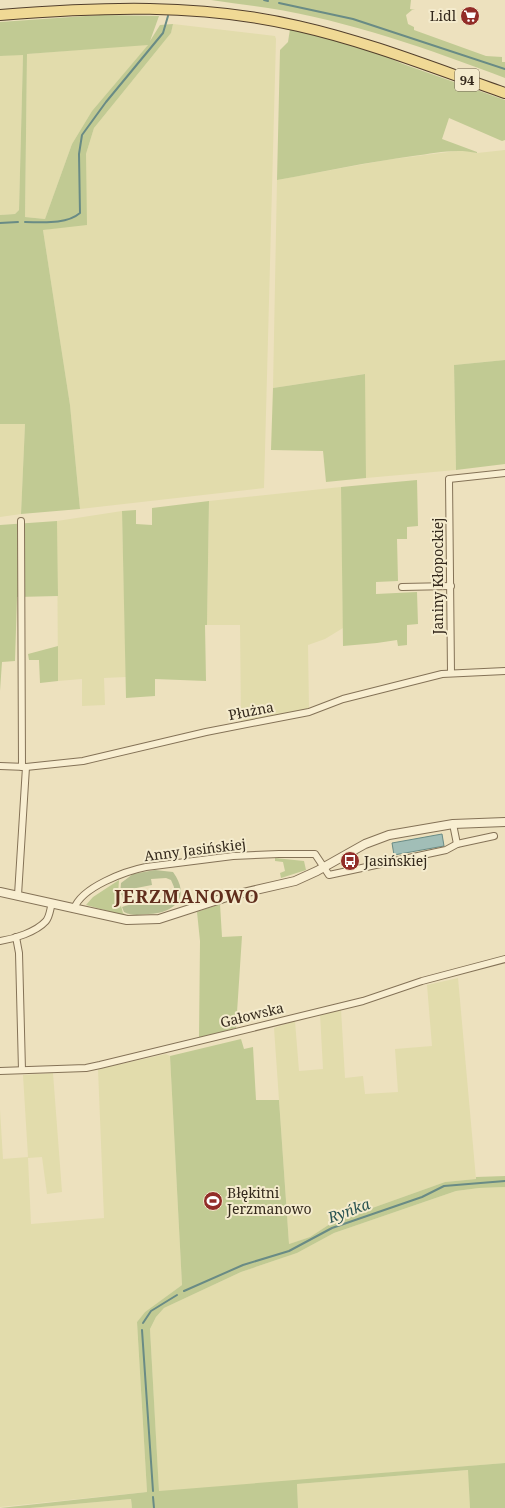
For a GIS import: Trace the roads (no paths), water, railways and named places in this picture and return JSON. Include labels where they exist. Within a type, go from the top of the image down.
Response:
[{"type":"main road","name":"94","points":[[0,15],[86,9],[138,8],[190,10],[240,16],[297,26],[357,41],[505,93]]},
{"type":"street","name":"Janiny Kłopockiej","points":[[451,673],[449,479],[505,473]]},
{"type":"street","points":[[18,895],[24,767],[21,521]]},
{"type":"street","points":[[402,587],[451,586]]},
{"type":"street","name":"Płużna","points":[[0,766],[24,767],[83,761],[207,732],[309,712],[343,699],[432,676],[451,673],[505,670]]},
{"type":"street","points":[[0,892],[127,920],[159,919],[230,896],[295,881],[325,867],[375,840],[395,834],[453,824],[505,822]]},
{"type":"street","points":[[453,824],[457,844]]},
{"type":"street","points":[[325,867],[329,875],[446,850],[457,844],[494,836]]},
{"type":"street","name":"Anny Jasińskiej","points":[[74,909],[80,900],[102,883],[133,870],[146,867],[205,859],[279,854],[315,854],[325,867]]},
{"type":"street","points":[[0,941],[16,937],[46,922],[52,903]]},
{"type":"street","points":[[16,937],[19,953],[22,1070]]},
{"type":"street","name":"Gałowska","points":[[0,1071],[86,1068],[100,1065],[363,1001],[422,981],[505,959]]},
{"type":"water","points":[[442,834],[444,846],[394,855],[392,843]]},
{"type":"waterway","points":[[264,0],[268,1]]},
{"type":"waterway","points":[[279,3],[353,19],[505,69]]},
{"type":"waterway","points":[[25,222],[61,221],[74,217],[80,213],[79,154],[82,135],[106,102],[163,33],[168,16]]},
{"type":"waterway","points":[[0,223],[18,222]]},
{"type":"waterway","name":"Ryńka","points":[[184,1291],[243,1265],[289,1251],[332,1228],[422,1197],[444,1186],[505,1181]]},
{"type":"waterway","name":"Ryńka","points":[[143,1323],[151,1311],[177,1295]]},
{"type":"waterway","name":"Ryńka","points":[[142,1330],[153,1491]]},
{"type":"waterway","name":"Ryńka","points":[[153,1497],[154,1508]]},
{"type":"place","name":"Lidl","points":[[470,16]]},
{"type":"place","name":"Jasińskiej","points":[[350,861]]},
{"type":"place","name":"Błękitni Jerzmanowo","points":[[213,1201]]},
{"type":"district","name":"JERZMANOWO","points":[[187,897]]}]
